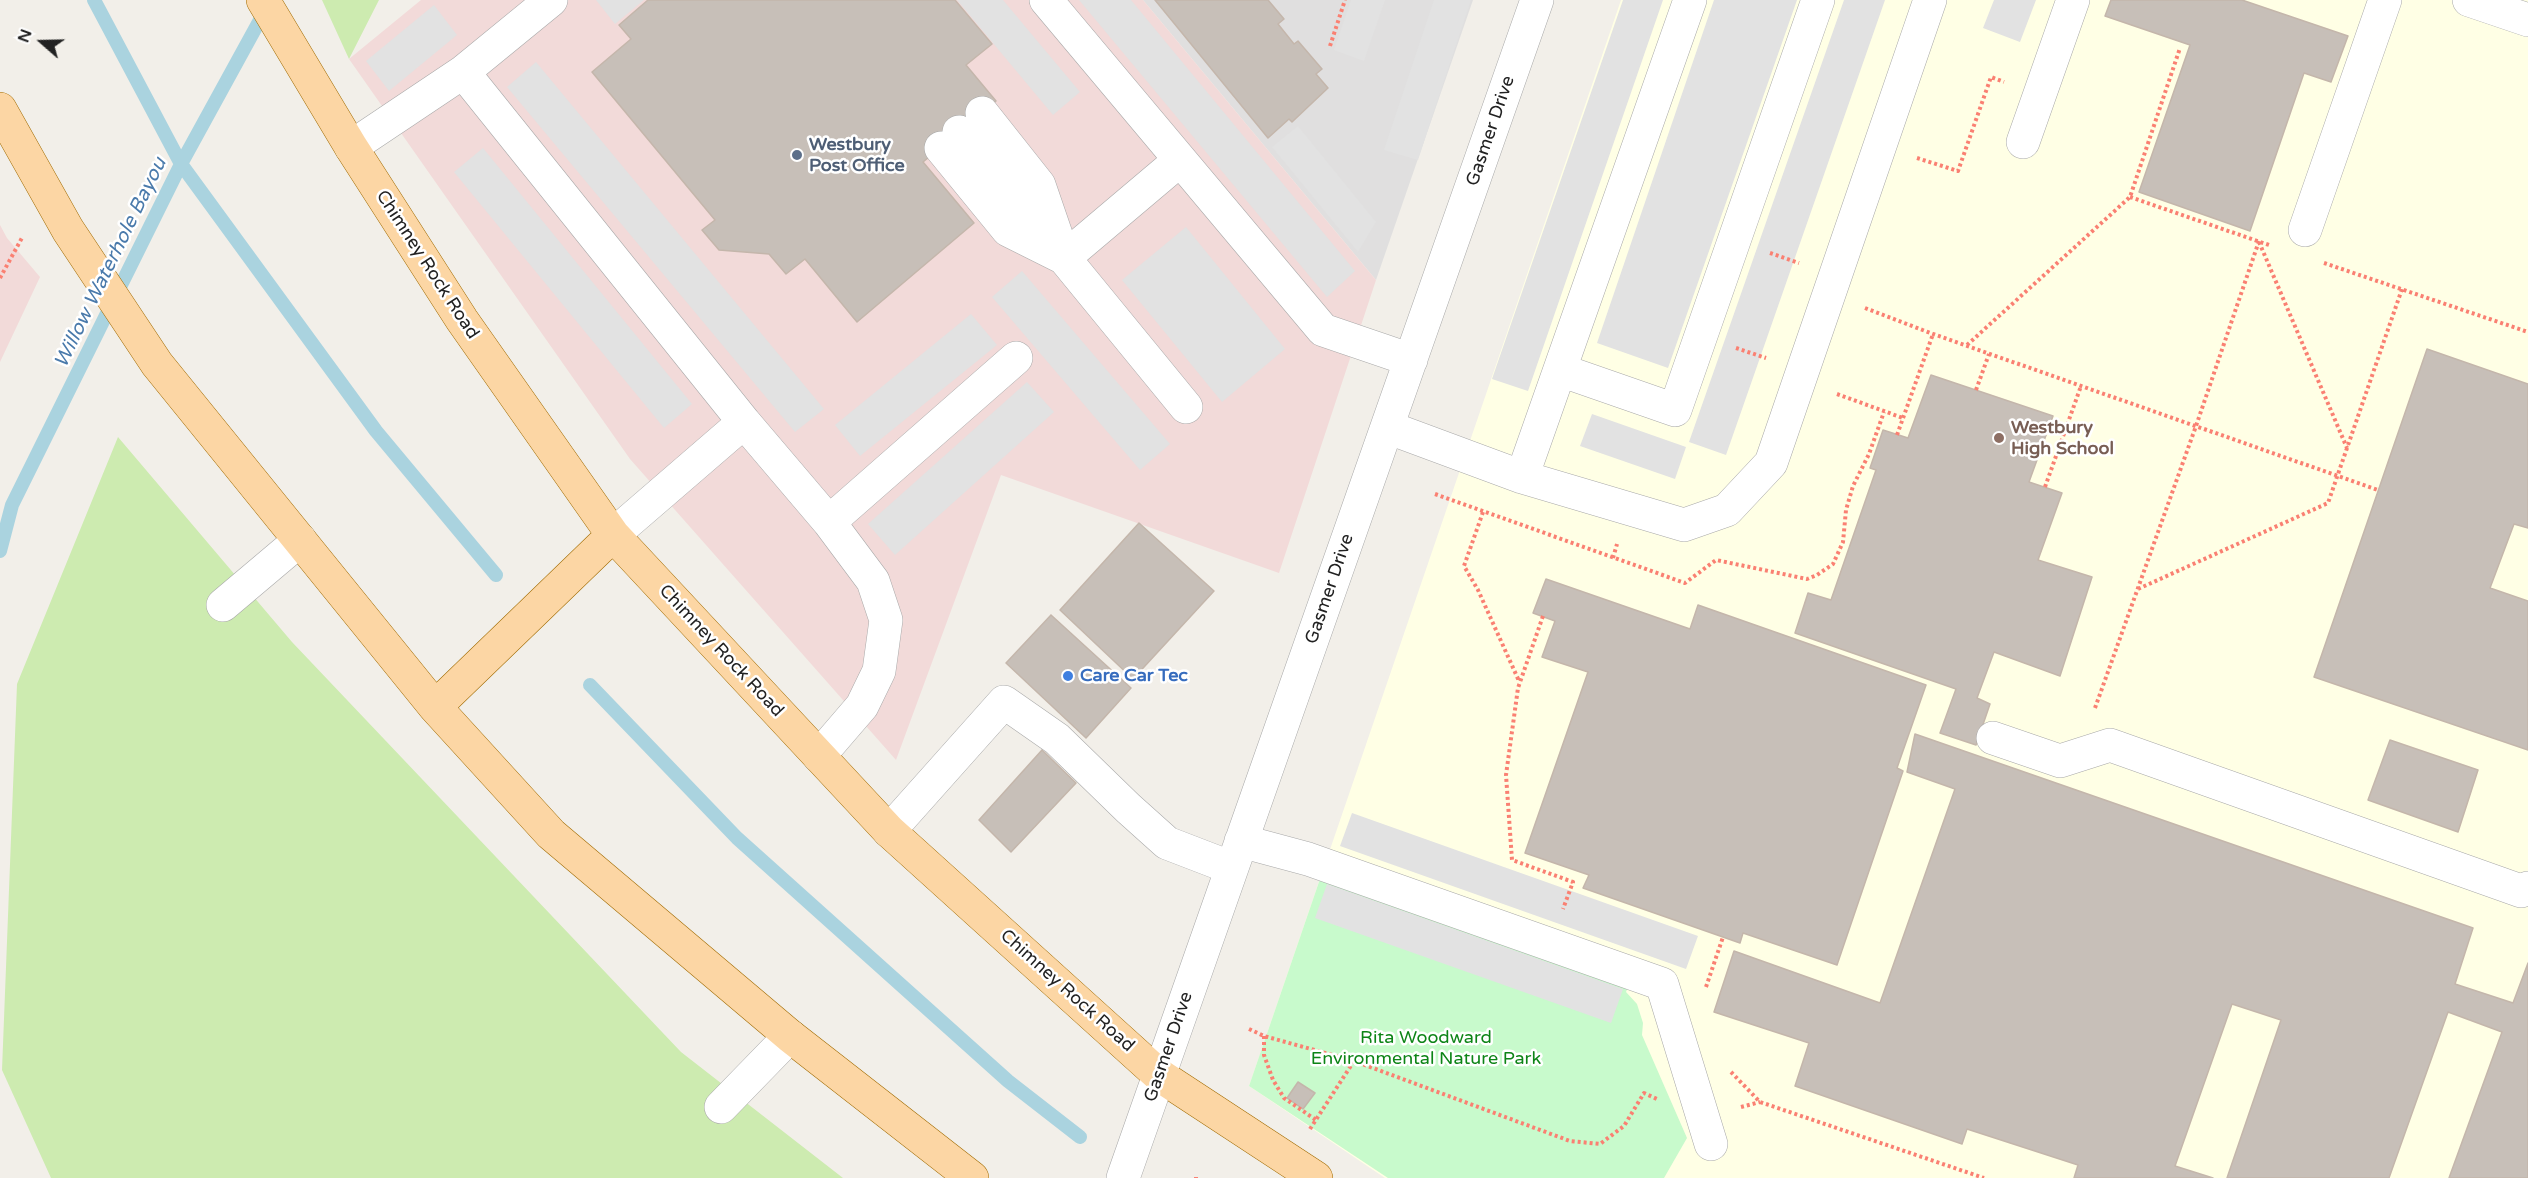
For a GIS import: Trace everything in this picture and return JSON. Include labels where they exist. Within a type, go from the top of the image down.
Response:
[{"type":"main road","name":"Chimney Rock Road","points":[[263,0],[351,147],[462,320],[613,535],[889,831],[1159,1075],[1316,1178]]},
{"type":"main road","points":[[0,109],[9,144],[157,364],[435,707],[551,834],[790,1036],[972,1178]]},
{"type":"main road","points":[[435,707],[613,535]]},
{"type":"street","points":[[351,147],[463,72],[551,0]]},
{"type":"street","points":[[1046,0],[1323,330],[1411,360]]},
{"type":"street","name":"Gasmer Drive","points":[[1123,1178],[1537,0]]},
{"type":"street","points":[[1522,477],[1690,0]]},
{"type":"street","points":[[1560,370],[1675,410],[1818,0]]},
{"type":"street","points":[[1387,427],[1522,477],[1684,525],[1727,510],[1771,463],[1930,0]]},
{"type":"street","points":[[2023,142],[2073,0]]},
{"type":"street","points":[[2309,245],[2385,0]]},
{"type":"street","points":[[2469,0],[2528,20]]},
{"type":"street","points":[[463,72],[744,422],[830,522],[873,581],[886,620],[879,671],[862,706],[819,756]]},
{"type":"street","points":[[1064,258],[1008,230],[961,131],[1040,185],[1064,258],[1186,407]]},
{"type":"street","points":[[1064,258],[1180,160]]},
{"type":"street","points":[[830,522],[1016,358]]},
{"type":"street","points":[[613,535],[744,422]]},
{"type":"street","points":[[223,605],[300,540]]},
{"type":"street","points":[[889,831],[1004,702],[1057,740],[1167,843],[1237,854],[1308,859],[1662,984],[1711,1144]]},
{"type":"street","points":[[1993,738],[2060,761],[2110,745],[2521,891],[2528,888]]},
{"type":"street","points":[[720,1107],[790,1036]]},
{"type":"path","points":[[1330,45],[1345,0]]},
{"type":"path","points":[[1966,345],[2130,197],[2180,48]]},
{"type":"path","points":[[1916,158],[1958,171],[1991,77],[2040,93]]},
{"type":"path","points":[[2130,197],[2270,245]]},
{"type":"path","points":[[0,278],[23,236]]},
{"type":"path","points":[[2078,756],[2196,426],[2259,241]]},
{"type":"path","points":[[2259,241],[2347,448]]},
{"type":"path","points":[[2309,245],[2402,289],[2528,332]]},
{"type":"path","points":[[1766,251],[1793,261]]},
{"type":"path","points":[[2137,589],[2328,503],[2402,289]]},
{"type":"path","points":[[1864,308],[2378,490]]},
{"type":"path","points":[[1897,435],[1933,334]]},
{"type":"path","points":[[1733,347],[1760,356]]},
{"type":"path","points":[[1976,390],[1989,354]]},
{"type":"path","points":[[2045,487],[2081,386]]},
{"type":"path","points":[[1837,394],[1903,418]]},
{"type":"path","points":[[1483,512],[1464,566],[1478,590],[1520,681]]},
{"type":"path","points":[[1543,616],[1520,681],[1506,775],[1512,860],[1573,882],[1550,944]]},
{"type":"path","points":[[1705,996],[1723,937]]},
{"type":"path","points":[[1249,1029],[1353,1061],[1570,1142],[1599,1144],[1624,1126],[1644,1093],[1662,1102]]},
{"type":"path","points":[[1264,1035],[1264,1055],[1273,1080],[1284,1098],[1316,1120]]},
{"type":"path","points":[[1307,1134],[1353,1061]]},
{"type":"path","points":[[1729,1070],[1760,1102],[1984,1178]]},
{"type":"path","points":[[1740,1107],[1760,1102]]},
{"type":"shaded area","points":[[421,0],[1143,0],[1376,280],[1279,573],[1001,475],[896,760],[630,459],[349,59]]},
{"type":"shaded area","points":[[596,0],[644,0],[615,24]]},
{"type":"shaded area","points":[[957,0],[1003,0],[1080,92],[1053,115]]},
{"type":"shaded area","points":[[1079,0],[1131,0],[1355,271],[1327,297]]},
{"type":"shaded area","points":[[1143,0],[1473,0],[1376,280]]},
{"type":"shaded area","points":[[1351,0],[1385,0],[1364,61],[1334,50]]},
{"type":"shaded area","points":[[1434,0],[1471,0],[1418,160],[1384,150]]},
{"type":"shaded area","name":"Westbury High School","points":[[1621,0],[2528,0],[2528,1178],[1385,1178],[1249,1086]]},
{"type":"shaded area","points":[[1623,0],[1663,0],[1528,391],[1492,379]]},
{"type":"shaded area","points":[[1714,0],[1797,0],[1668,368],[1597,343]]},
{"type":"shaded area","points":[[1844,0],[1885,0],[1726,455],[1689,442]]},
{"type":"shaded area","points":[[1994,0],[2036,0],[2020,42],[1983,28]]},
{"type":"shaded area","points":[[434,5],[457,35],[389,91],[366,61]]},
{"type":"shaded area","points":[[536,62],[824,409],[795,432],[507,87]]},
{"type":"shaded area","points":[[1298,126],[1376,222],[1358,252],[1272,147]]},
{"type":"shaded area","points":[[483,148],[692,404],[664,428],[454,172]]},
{"type":"shaded area","points":[[0,225],[7,238],[40,277],[0,362]]},
{"type":"shaded area","points":[[1186,227],[1285,349],[1222,402],[1122,280]]},
{"type":"shaded area","points":[[1022,271],[1170,444],[1140,470],[992,297]]},
{"type":"shaded area","points":[[971,314],[997,345],[860,456],[835,425]]},
{"type":"shaded area","points":[[1027,382],[1054,412],[895,555],[868,524]]},
{"type":"shaded area","points":[[1592,414],[1686,447],[1675,479],[1580,446]]},
{"type":"shaded area","points":[[1352,813],[1698,936],[1686,969],[1340,846]]},
{"type":"shaded area","points":[[1327,884],[1623,989],[1611,1023],[1315,918]]},
{"type":"green space","points":[[322,0],[379,0],[349,59]]},
{"type":"green space","points":[[118,437],[292,642],[681,1052],[843,1178],[51,1178],[2,1070],[17,684]]},
{"type":"green space","name":"Rita Woodward Environmental Nature Park","points":[[1321,876],[1630,981],[1626,992],[1637,1004],[1643,1023],[1642,1035],[1687,1138],[1664,1178],[1388,1178],[1249,1086]]},
{"type":"building","name":"Westbury Post Office","points":[[648,0],[955,0],[992,44],[966,65],[996,101],[923,162],[974,223],[857,322],[805,259],[786,274],[769,254],[719,250],[702,230],[715,220],[592,72],[631,39],[619,25]]},
{"type":"building","points":[[1155,0],[1268,0],[1284,19],[1278,24],[1294,44],[1298,41],[1322,69],[1316,74],[1328,88],[1292,122],[1289,119],[1268,138]]},
{"type":"building","points":[[2111,0],[2242,0],[2348,36],[2331,82],[2304,73],[2250,231],[2139,192],[2190,45],[2105,16]]},
{"type":"building","points":[[2427,349],[2528,384],[2528,528],[2514,524],[2490,588],[2528,601],[2528,750],[2314,677]]},
{"type":"building","points":[[1931,375],[2053,416],[2029,482],[2062,493],[2038,560],[2092,577],[2060,676],[1994,652],[1977,698],[1990,704],[1976,745],[1940,733],[1956,689],[1795,633],[1808,593],[1831,600],[1876,470],[1870,468],[1883,430],[1908,438]]},
{"type":"building","points":[[1139,523],[1214,591],[1133,679],[1060,610]]},
{"type":"building","points":[[1546,579],[1690,629],[1698,605],[1926,685],[1897,768],[1903,771],[1837,965],[1743,933],[1740,943],[1583,888],[1589,875],[1525,853],[1588,672],[1542,657],[1555,621],[1533,613]]},
{"type":"building","name":"Care Car Tec","points":[[1051,615],[1131,688],[1086,738],[1006,663]]},
{"type":"building","points":[[1915,734],[2473,928],[2455,984],[2513,1003],[2528,963],[2528,1178],[2449,1178],[2502,1032],[2448,1012],[2389,1178],[2227,1178],[2281,1020],[2232,1004],[2175,1166],[2213,1178],[2074,1178],[2078,1165],[1967,1129],[1962,1144],[1795,1086],[1809,1043],[1714,1012],[1734,951],[1880,1003],[1955,789],[1907,772]]},
{"type":"building","points":[[2390,740],[2478,770],[2458,832],[2368,800]]},
{"type":"building","points":[[1042,750],[1076,783],[1011,852],[979,820]]},
{"type":"building","points":[[1298,1082],[1315,1093],[1303,1109],[1287,1098]]},
{"type":"waterway","points":[[94,0],[181,164],[376,431],[496,575]]},
{"type":"waterway","name":"Willow Waterhole Bayou","points":[[0,551],[12,505],[181,164],[266,9]]},
{"type":"waterway","points":[[590,685],[737,838],[1008,1081],[1080,1137]]},
{"type":"place","name":"Westbury Post Office","points":[[797,155]]},
{"type":"place","name":"Westbury High School","points":[[1999,438]]},
{"type":"place","name":"Care Car Tec","points":[[1068,676]]}]
